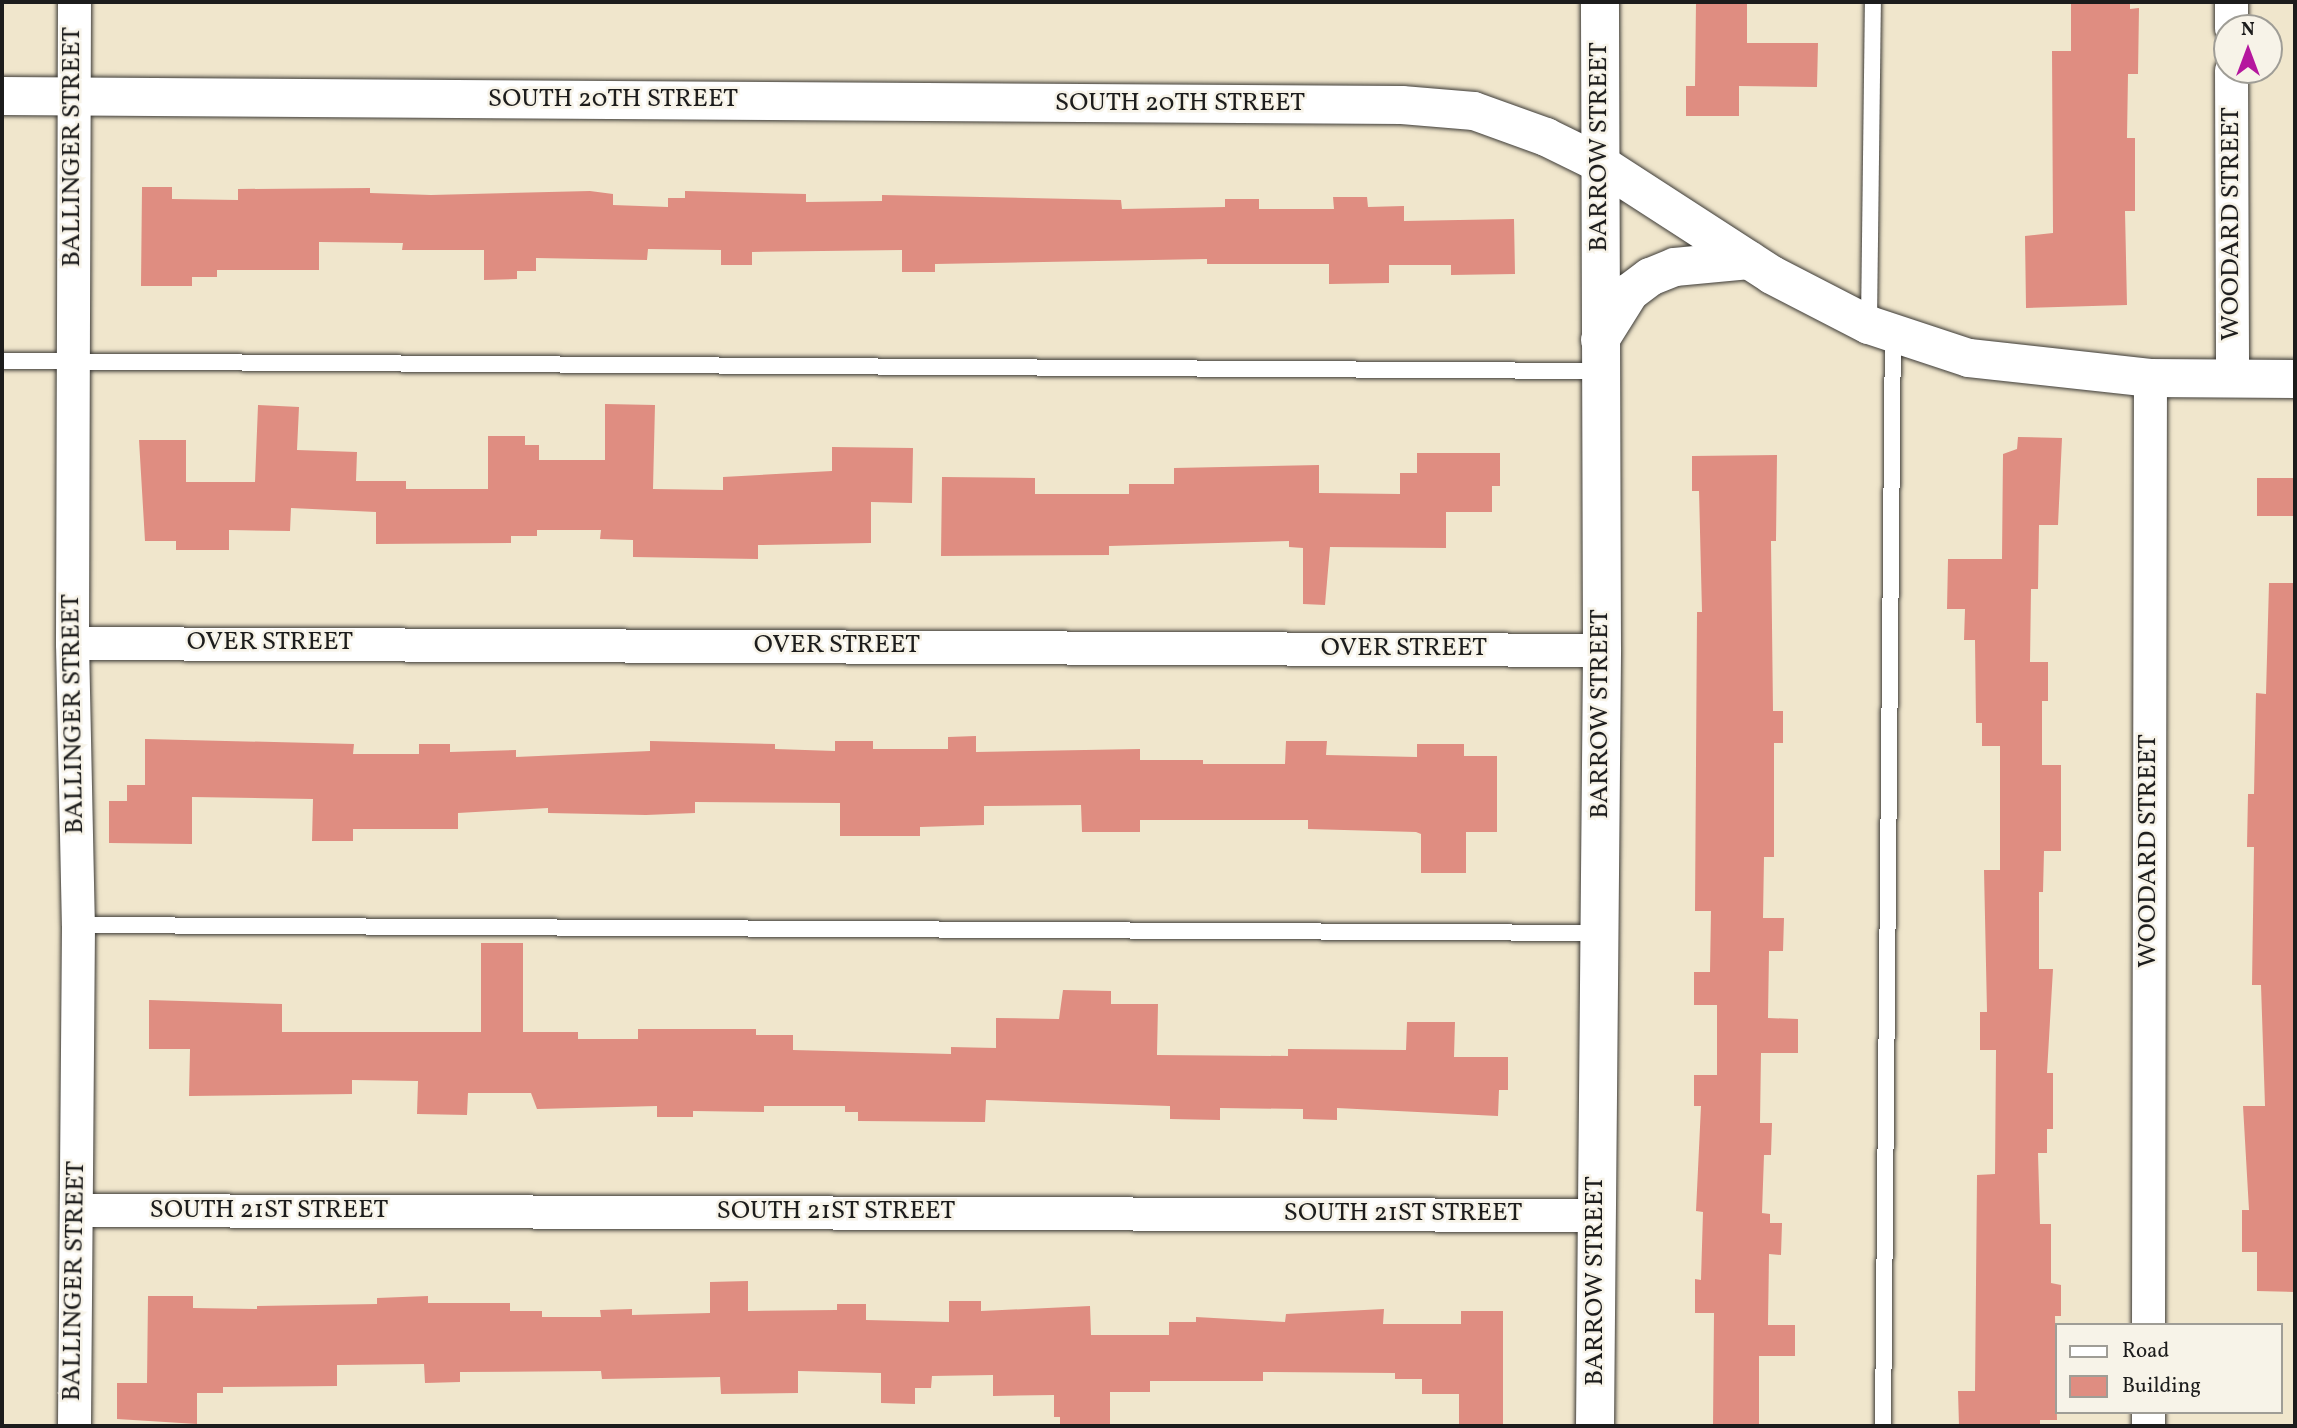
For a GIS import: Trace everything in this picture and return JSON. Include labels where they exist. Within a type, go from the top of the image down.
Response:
[{"type":"street","name":"BALLINGER STREET","points":[[74,2],[72,642],[78,925],[74,1426]]},
{"type":"street","name":"BARROW STREET","points":[[1595,1426],[1602,650],[1600,2]]},
{"type":"street","name":"WOODARD STREET","points":[[2231,84],[2232,379]]},
{"type":"street","name":"SOUTH 20TH STREET","points":[[2,96],[1402,106],[1474,111],[1546,136],[1599,163],[1749,260],[1881,329],[1969,358],[2150,378],[2295,379]]},
{"type":"street","points":[[1600,355],[1630,292],[1650,277],[1675,267],[1749,260]]},
{"type":"street","name":"WOODARD STREET","points":[[2148,1323],[2150,378]]},
{"type":"street","name":"OVER STREET","points":[[72,642],[1602,650]]},
{"type":"street","name":"SOUTH 21ST STREET","points":[[76,1210],[1596,1215]]},
{"type":"lane","points":[[1873,2],[1881,329],[1883,1426]]},
{"type":"lane","points":[[2,361],[1600,355]]},
{"type":"lane","points":[[78,925],[1599,933]]},
{"type":"building","points":[[1696,2],[1747,2],[1747,43],[1818,43],[1817,87],[1739,86],[1739,116],[1686,116],[1686,86],[1695,86]]},
{"type":"building","points":[[2071,2],[2130,2],[2130,9],[2139,8],[2138,74],[2128,74],[2127,138],[2135,138],[2135,211],[2125,211],[2127,305],[2026,308],[2025,236],[2053,233],[2052,51],[2071,51]]},
{"type":"building","points":[[142,187],[172,187],[172,199],[238,200],[238,189],[370,188],[370,193],[431,195],[590,191],[613,194],[613,205],[668,207],[668,198],[685,198],[685,191],[806,194],[806,202],[882,201],[882,195],[1121,200],[1122,209],[1225,207],[1225,199],[1259,199],[1259,209],[1334,209],[1333,197],[1367,197],[1368,207],[1404,206],[1404,221],[1514,219],[1515,274],[1451,275],[1451,265],[1389,265],[1389,283],[1329,284],[1329,264],[1207,264],[1207,259],[935,264],[935,272],[902,272],[902,250],[752,252],[752,265],[721,265],[721,250],[648,249],[647,260],[536,258],[536,271],[517,271],[517,279],[484,280],[484,250],[402,250],[403,243],[319,242],[319,270],[217,270],[217,277],[192,277],[192,286],[141,286]]},
{"type":"building","points":[[605,404],[655,405],[653,489],[723,490],[723,477],[832,471],[832,447],[913,448],[912,503],[871,502],[871,543],[758,545],[758,559],[633,557],[633,540],[600,539],[601,530],[537,530],[537,536],[511,536],[511,543],[376,544],[376,512],[291,508],[290,531],[229,530],[229,550],[176,550],[176,541],[145,541],[139,440],[186,440],[186,482],[255,482],[258,405],[299,407],[297,450],[357,452],[356,481],[406,481],[406,489],[488,489],[488,436],[525,436],[525,445],[539,445],[539,460],[605,460]]},
{"type":"building","points":[[2018,437],[2062,438],[2058,525],[2039,525],[2038,589],[2031,589],[2030,662],[2048,662],[2048,701],[2042,701],[2042,765],[2061,765],[2061,851],[2044,851],[2043,892],[2039,892],[2039,969],[2053,969],[2047,1073],[2053,1073],[2053,1129],[2047,1129],[2047,1153],[2038,1153],[2040,1224],[2051,1224],[2051,1283],[2061,1285],[2061,1316],[2055,1316],[2057,1420],[2040,1420],[2040,1426],[1959,1426],[1958,1391],[1975,1391],[1977,1175],[1995,1174],[1996,1050],[1980,1050],[1980,1012],[1987,1012],[1984,870],[2000,870],[2000,746],[1982,746],[1982,723],[1976,723],[1975,640],[1964,640],[1965,609],[1947,609],[1948,559],[2002,559],[2003,454],[2017,449]]},
{"type":"building","points":[[1417,453],[1500,453],[1500,486],[1492,486],[1492,512],[1446,512],[1446,548],[1330,547],[1325,605],[1303,604],[1303,548],[1289,547],[1289,541],[1109,546],[1109,555],[941,556],[942,477],[1035,478],[1035,494],[1129,494],[1129,484],[1174,484],[1174,468],[1319,465],[1319,493],[1400,494],[1400,473],[1417,473]]},
{"type":"building","points":[[1777,455],[1776,541],[1771,541],[1773,711],[1783,711],[1783,743],[1774,743],[1774,857],[1764,857],[1763,918],[1784,918],[1783,951],[1769,951],[1768,1018],[1798,1019],[1798,1053],[1761,1053],[1760,1123],[1772,1123],[1771,1155],[1764,1155],[1762,1213],[1770,1214],[1770,1223],[1782,1223],[1781,1255],[1769,1254],[1768,1325],[1795,1325],[1795,1356],[1759,1356],[1759,1426],[1713,1426],[1714,1313],[1695,1313],[1695,1279],[1701,1280],[1703,1212],[1696,1211],[1701,1106],[1694,1106],[1694,1075],[1717,1075],[1717,1005],[1694,1005],[1694,972],[1710,972],[1711,911],[1695,911],[1697,612],[1702,612],[1699,491],[1692,491],[1692,456]]},
{"type":"building","points":[[2257,478],[2295,478],[2295,516],[2257,516]]},
{"type":"building","points":[[2269,583],[2295,583],[2295,1292],[2257,1291],[2257,1252],[2242,1252],[2242,1210],[2249,1210],[2243,1106],[2265,1106],[2261,985],[2252,985],[2254,847],[2247,847],[2248,794],[2254,794],[2256,693],[2266,694]]},
{"type":"building","points":[[976,736],[976,752],[1140,749],[1140,760],[1203,760],[1203,764],[1285,764],[1286,741],[1327,741],[1326,755],[1417,757],[1417,744],[1464,744],[1464,756],[1497,756],[1497,832],[1466,832],[1466,873],[1421,873],[1421,834],[1416,832],[1308,829],[1308,820],[1140,820],[1140,832],[1082,832],[1081,805],[984,806],[984,825],[920,827],[920,836],[840,836],[840,803],[695,802],[695,813],[548,813],[548,808],[458,813],[458,829],[353,829],[353,841],[312,841],[313,799],[192,797],[192,844],[109,843],[109,801],[127,801],[127,785],[145,785],[145,739],[354,744],[353,754],[419,754],[419,744],[450,744],[450,752],[516,750],[516,757],[650,751],[650,741],[775,744],[775,749],[835,751],[835,741],[873,741],[873,749],[948,749],[948,737]]},
{"type":"building","points":[[481,943],[523,943],[523,1032],[578,1032],[578,1039],[638,1039],[638,1029],[756,1029],[756,1035],[793,1035],[793,1050],[951,1054],[951,1047],[996,1048],[996,1018],[1059,1019],[1063,990],[1111,991],[1111,1004],[1158,1004],[1157,1055],[1288,1056],[1288,1049],[1406,1050],[1407,1022],[1455,1022],[1454,1057],[1508,1057],[1508,1090],[1499,1090],[1498,1116],[1337,1108],[1337,1120],[1303,1119],[1303,1109],[1220,1108],[1220,1120],[1170,1119],[1170,1106],[986,1100],[985,1122],[858,1121],[858,1112],[845,1112],[845,1106],[764,1106],[764,1112],[693,1111],[693,1117],[657,1117],[657,1106],[537,1109],[531,1093],[468,1093],[467,1115],[417,1114],[418,1081],[352,1080],[352,1094],[189,1096],[190,1049],[149,1049],[149,1000],[282,1004],[282,1032],[481,1032]]},
{"type":"building","points":[[748,1281],[748,1311],[837,1310],[837,1304],[866,1304],[866,1320],[949,1322],[949,1301],[981,1301],[981,1311],[1090,1306],[1091,1335],[1169,1335],[1169,1322],[1196,1322],[1196,1317],[1285,1322],[1286,1314],[1384,1309],[1383,1324],[1461,1324],[1461,1311],[1503,1311],[1503,1426],[1459,1426],[1459,1394],[1422,1394],[1422,1379],[1395,1379],[1395,1373],[1263,1372],[1263,1381],[1150,1381],[1150,1392],[1110,1392],[1110,1424],[1060,1425],[1060,1417],[1054,1417],[1054,1395],[993,1396],[993,1375],[932,1376],[931,1388],[915,1388],[915,1404],[881,1403],[881,1373],[798,1371],[798,1393],[721,1394],[720,1377],[602,1379],[601,1371],[460,1372],[460,1382],[425,1383],[424,1364],[337,1365],[337,1386],[223,1387],[223,1393],[197,1393],[197,1424],[117,1419],[117,1383],[147,1383],[148,1296],[193,1296],[193,1308],[257,1309],[257,1306],[377,1304],[377,1298],[428,1296],[428,1303],[510,1303],[510,1311],[542,1311],[542,1317],[601,1317],[600,1310],[632,1309],[632,1315],[710,1313],[710,1282]]}]
